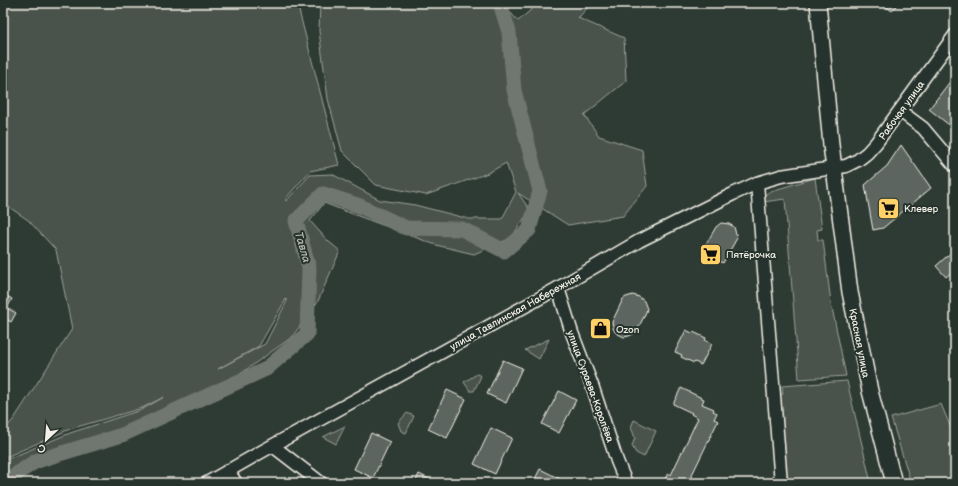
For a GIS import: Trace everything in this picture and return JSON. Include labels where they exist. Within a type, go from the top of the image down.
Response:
[{"type":"main road","name":"Красная улица","points":[[818,3],[834,168],[850,292],[870,391],[894,483]]},
{"type":"street","name":"Рабочая улица","points":[[834,168],[846,166],[858,160],[867,153],[955,36]]},
{"type":"street","points":[[900,111],[923,128],[955,166]]},
{"type":"street","name":"улица Тавлинская Набережная","points":[[207,483],[639,242],[757,183],[781,176],[834,168]]},
{"type":"street","points":[[757,183],[781,483]]},
{"type":"street","name":"улица Сураева-Королёва","points":[[558,288],[572,334],[593,388],[617,461],[626,483]]},
{"type":"street","points":[[273,446],[321,483]]},
{"type":"street","points":[[228,471],[236,483]]},
{"type":"shaded area","points":[[3,3],[297,3],[339,165],[310,171],[286,198],[286,201],[310,175],[332,174],[380,200],[415,205],[469,219],[502,219],[516,192],[506,163],[488,173],[426,195],[376,185],[342,151],[328,99],[319,31],[320,3],[465,3],[474,9],[475,3],[502,3],[518,21],[539,3],[592,3],[578,18],[624,38],[626,81],[584,115],[599,136],[642,150],[647,186],[623,216],[568,225],[518,193],[530,210],[511,238],[474,254],[436,245],[324,203],[310,221],[328,241],[340,251],[318,301],[292,337],[243,372],[164,423],[32,470],[3,478],[3,461],[70,433],[141,410],[164,397],[142,408],[70,429],[6,457],[3,454],[3,431],[14,419],[72,329],[56,250],[28,220],[3,203]],"holes":[[[286,299],[287,301],[265,344],[218,369],[259,346]]]},
{"type":"shaded area","points":[[815,178],[822,229],[817,230],[818,240],[823,240],[831,303],[846,376],[799,379],[785,199],[763,202],[763,200],[765,195],[771,191]]},
{"type":"shaded area","points":[[549,339],[539,359],[525,350]]},
{"type":"shaded area","points":[[477,374],[481,376],[474,391],[470,391],[464,382]]},
{"type":"shaded area","points":[[847,381],[871,483],[786,483],[779,394],[783,394],[782,386]]},
{"type":"shaded area","points":[[941,404],[955,438],[955,483],[911,483],[891,418]]},
{"type":"shaded area","points":[[407,413],[414,416],[406,433],[401,431],[398,423]]},
{"type":"shaded area","points":[[634,420],[656,431],[644,457],[636,453],[632,446],[635,438],[631,427]]},
{"type":"shaded area","points":[[345,426],[336,444],[323,437]]},
{"type":"building","points":[[881,3],[898,3],[892,11]]},
{"type":"building","points":[[955,75],[955,116],[949,125],[929,109]]},
{"type":"building","name":"Клевер","points":[[901,145],[931,188],[883,228],[873,230],[865,185],[887,166]]},
{"type":"building","points":[[721,223],[729,224],[734,227],[737,238],[723,263],[702,251],[716,227]]},
{"type":"building","points":[[955,249],[955,269],[946,277],[936,266]]},
{"type":"building","points":[[3,294],[12,299],[7,308],[16,313],[11,322],[3,317]]},
{"type":"building","points":[[633,295],[644,301],[647,309],[637,331],[624,337],[615,332],[612,322],[623,299]]},
{"type":"building","points":[[686,330],[706,338],[705,340],[712,344],[701,365],[681,357],[682,355],[675,352]]},
{"type":"building","points":[[503,360],[522,368],[506,403],[487,394]]},
{"type":"building","points":[[681,388],[704,399],[702,404],[714,409],[713,411],[717,413],[714,419],[718,421],[688,483],[663,483],[668,473],[671,475],[698,418],[691,414],[692,413],[673,404]]},
{"type":"building","points":[[447,390],[466,399],[447,438],[428,429]]},
{"type":"building","points":[[559,391],[576,400],[559,433],[542,424]]},
{"type":"building","points":[[491,428],[512,438],[495,474],[474,464]]},
{"type":"building","points":[[371,433],[390,442],[373,478],[354,469]]},
{"type":"building","points":[[540,469],[568,483],[533,483]]},
{"type":"building","points":[[419,474],[437,483],[415,483]]},
{"type":"waterway","name":"Тавла","points":[[3,483],[36,461],[122,435],[266,369],[307,334],[309,268],[296,221],[323,194],[360,206],[406,228],[462,229],[504,251],[529,230],[540,191],[514,90],[509,32],[500,3]]},
{"type":"place","name":"Клевер","points":[[888,208]]},
{"type":"place","name":"Пятёрочка","points":[[710,254]]},
{"type":"place","name":"Ozon","points":[[600,329]]}]
